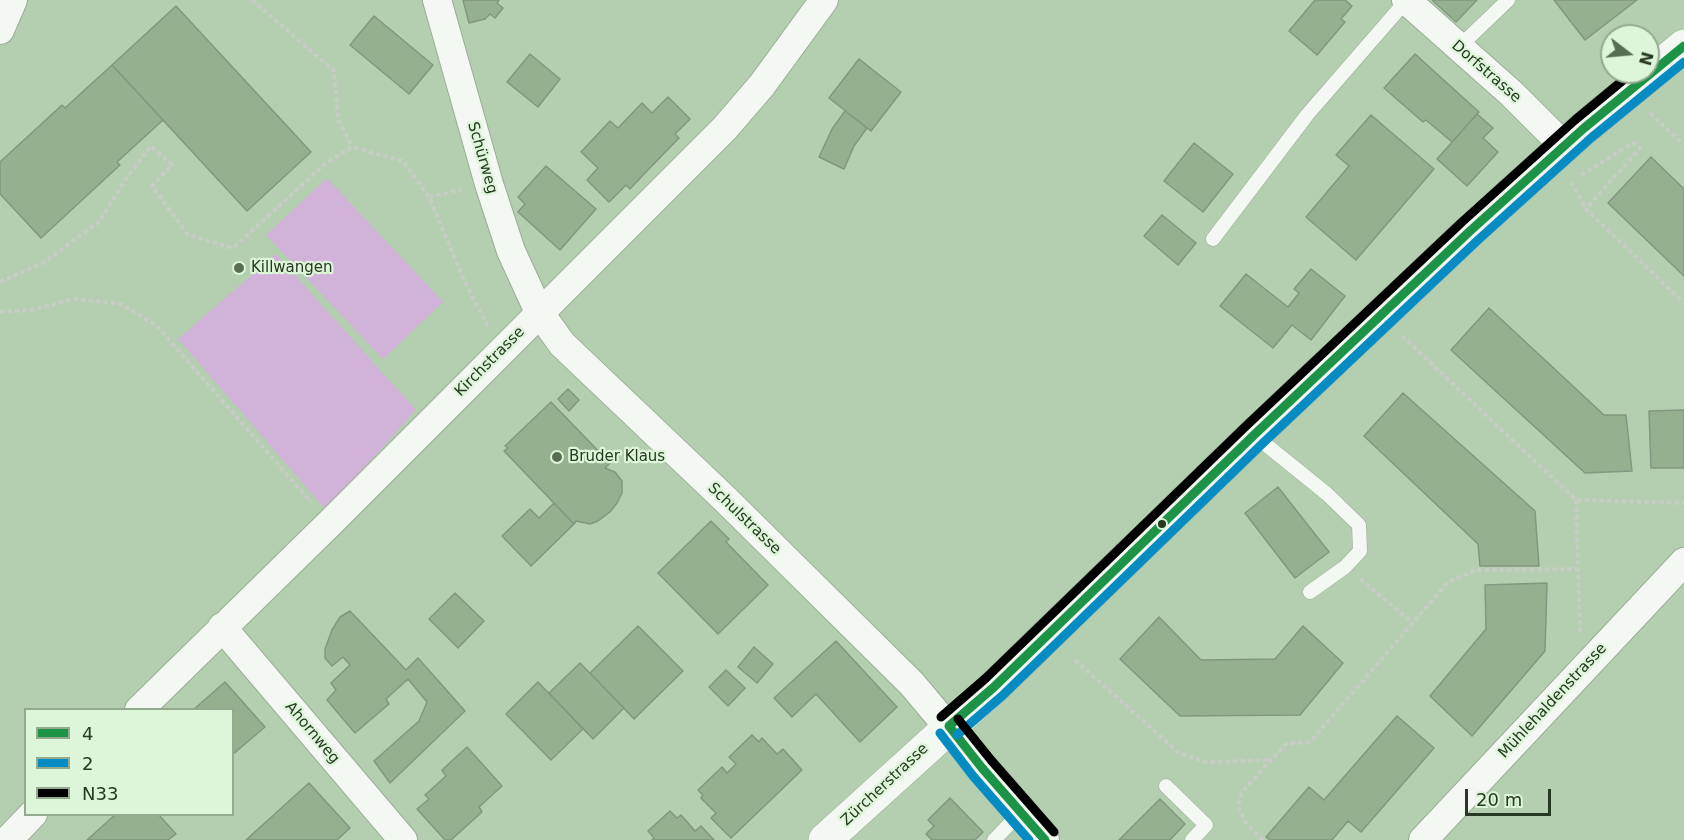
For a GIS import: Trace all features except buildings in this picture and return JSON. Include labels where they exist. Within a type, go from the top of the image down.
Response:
[{"type":"main road","name":"Zürcherstrasse","points":[[825,840],[1000,680],[1453,247],[1564,146],[1684,46]]},
{"type":"street","points":[[0,30],[13,0]]},
{"type":"street","name":"Schürweg","points":[[437,0],[489,184],[511,251],[539,312]]},
{"type":"street","name":"Kirchstrasse","points":[[140,708],[330,523],[725,128],[762,85],[824,0]]},
{"type":"street","name":"Dorfstrasse","points":[[1406,0],[1512,94],[1564,146]]},
{"type":"street","name":"Schulstrasse","points":[[539,312],[562,344],[725,499],[912,684],[1045,840]]},
{"type":"street","name":"Mühlehaldenstrasse","points":[[1423,840],[1684,562]]},
{"type":"street","name":"Ahornweg","points":[[222,627],[403,840]]},
{"type":"street","points":[[8,840],[31,816]]},
{"type":"lane","points":[[1213,239],[1307,115],[1406,0]]},
{"type":"lane","points":[[1458,48],[1508,0]]},
{"type":"lane","points":[[1254,435],[1327,494],[1359,525],[1360,551],[1345,567],[1310,592]]},
{"type":"lane","points":[[1166,786],[1206,825],[1192,840]]},
{"type":"lane","points":[[994,840],[1020,813]]},
{"type":"path","points":[[252,0],[334,71],[338,119],[352,147]]},
{"type":"path","points":[[1629,91],[1684,145]]},
{"type":"path","points":[[1586,209],[1640,148],[1633,142],[1571,182],[1586,209],[1684,303]]},
{"type":"path","points":[[0,282],[43,263],[100,221],[125,180],[151,146],[172,165],[152,186],[188,235],[233,248],[326,163],[352,147],[403,161],[429,197],[463,278],[500,352]]},
{"type":"path","points":[[0,312],[31,310],[74,299],[121,304],[157,326],[330,523]]},
{"type":"path","points":[[1399,333],[1576,500],[1684,503]]},
{"type":"path","points":[[1576,500],[1581,672]]},
{"type":"path","points":[[1345,567],[1413,623]]},
{"type":"path","points":[[1263,840],[1247,825],[1238,807],[1241,793],[1286,744],[1310,742],[1448,582],[1476,570],[1578,569]]},
{"type":"path","points":[[1075,660],[1179,753],[1206,762],[1272,760]]},
{"type":"shaded area","points":[[327,178],[443,302],[383,359],[266,235]]},
{"type":"shaded area","points":[[276,254],[416,410],[326,510],[178,339]]},
{"type":"transit line","name":"4","points":[[949,726],[994,687],[1254,435],[1470,231],[1583,129],[1684,46]]},
{"type":"transit line","name":"2","points":[[957,735],[1002,696],[1262,444],[1478,240],[1591,138],[1684,62]]},
{"type":"transit line","name":"N33","points":[[941,717],[986,678],[1246,426],[1462,222],[1618,84]]},
{"type":"transit line","name":"N33","points":[[958,719],[1054,832]]},
{"type":"transit line","name":"4","points":[[949,726],[982,768],[1045,840]]},
{"type":"transit line","name":"2","points":[[940,733],[973,776],[1029,840]]},
{"type":"place","name":"Killwangen","points":[[239,268]]},
{"type":"place","name":"Bruder Klaus","points":[[557,457]]}]
